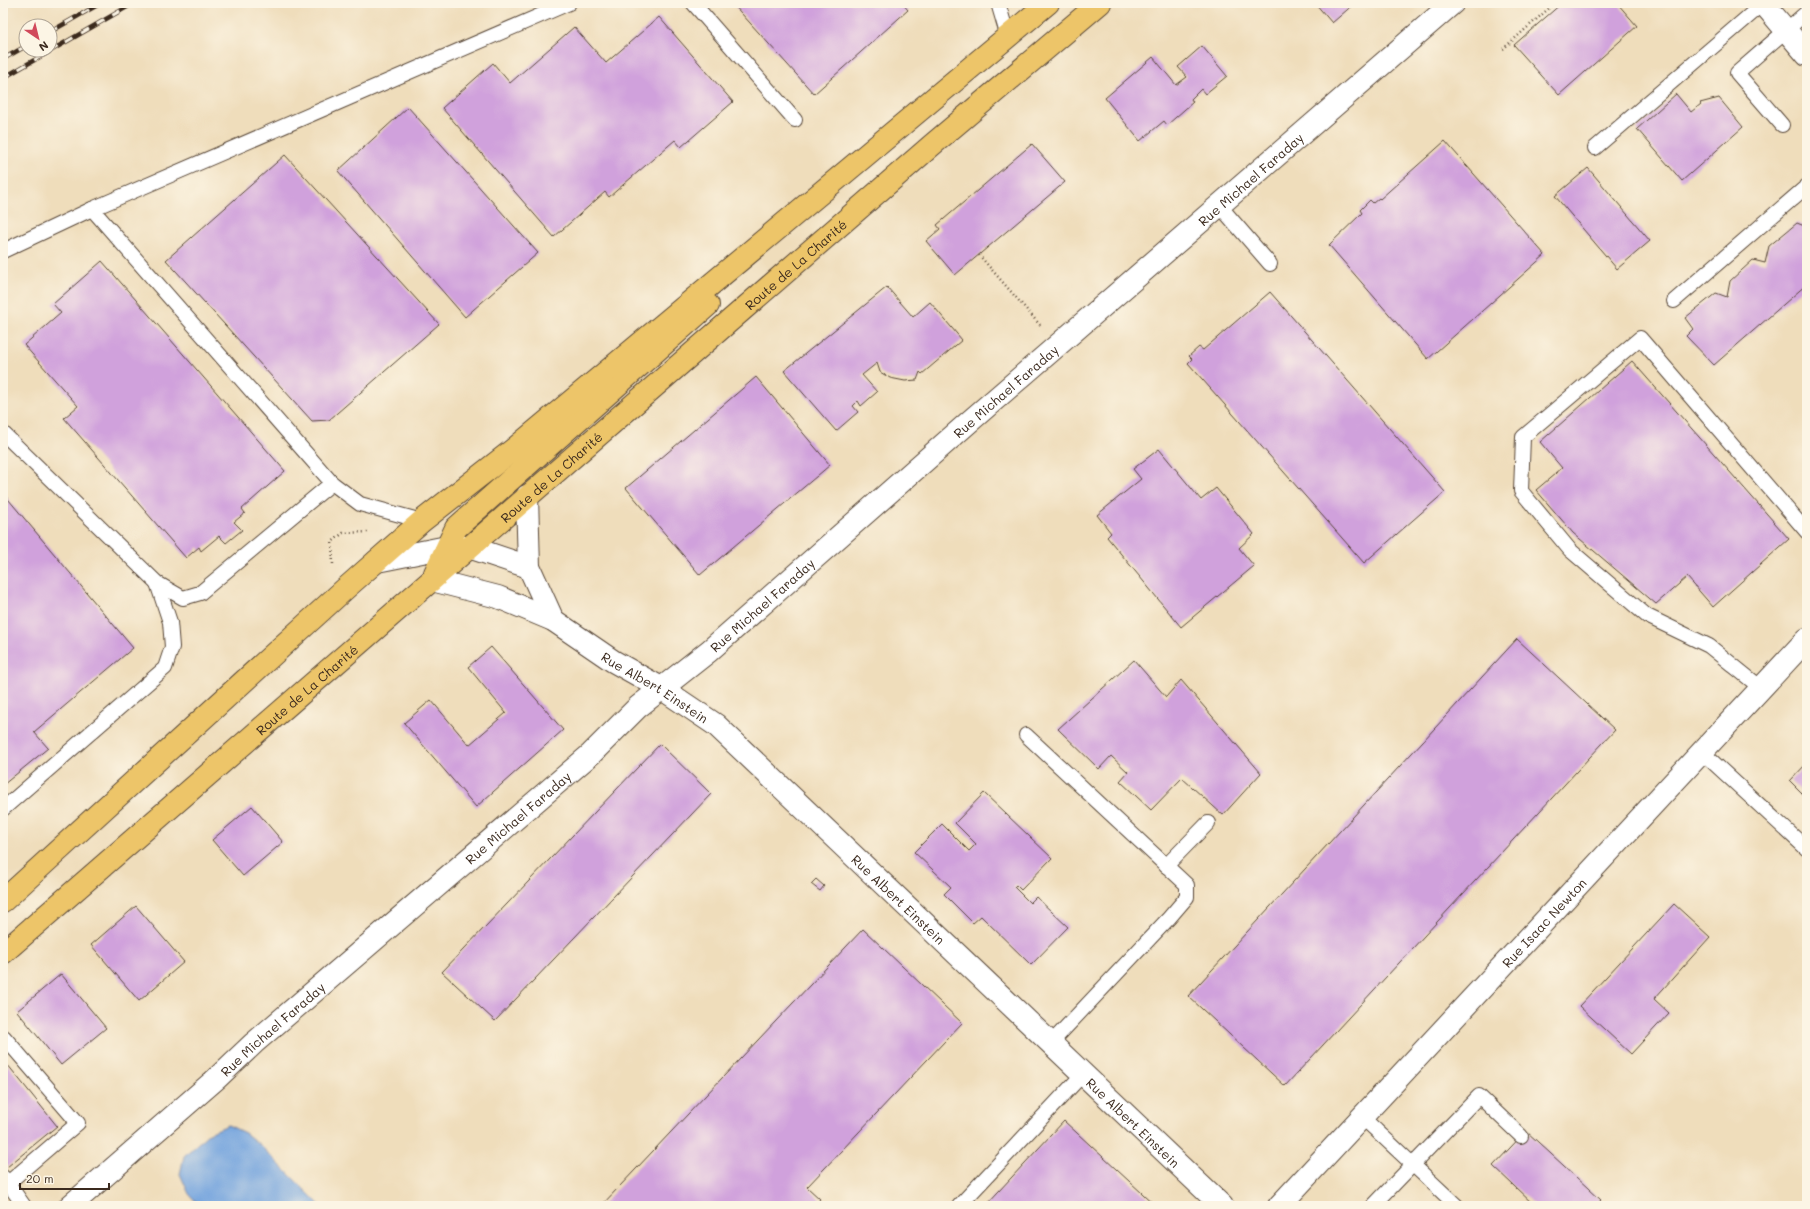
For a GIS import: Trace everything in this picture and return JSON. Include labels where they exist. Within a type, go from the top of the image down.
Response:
[{"type":"main road","points":[[3,901],[377,561],[422,522],[514,449],[1048,3]]},
{"type":"main road","name":"Route de La Charité","points":[[3,953],[932,145],[1100,3]]},
{"type":"main road","points":[[432,580],[456,528],[769,251],[771,234]]},
{"type":"street","name":"Rue Michael Faraday","points":[[70,1206],[216,1079],[254,1043],[591,754],[638,707],[709,651],[969,422],[1453,3]]},
{"type":"street","points":[[1764,3],[1807,55]]},
{"type":"street","points":[[528,496],[529,567],[553,620]]},
{"type":"street","points":[[377,561],[447,547],[469,547],[529,567]]},
{"type":"street","name":"Rue Albert Einstein","points":[[432,580],[498,597],[553,620],[613,661],[661,688],[716,725],[1083,1074],[1214,1203]]},
{"type":"street","name":"Rue Isaac Newton","points":[[1279,1206],[1807,639]]},
{"type":"lane","points":[[3,251],[92,209],[569,3]]},
{"type":"lane","points":[[693,3],[795,120]]},
{"type":"lane","points":[[998,3],[1008,37]]},
{"type":"lane","points":[[1595,148],[1764,3]]},
{"type":"lane","points":[[1782,125],[1737,73],[1807,12]]},
{"type":"lane","points":[[1674,301],[1807,186]]},
{"type":"lane","points":[[1219,205],[1270,264]]},
{"type":"lane","points":[[92,209],[332,483],[360,504],[422,522]]},
{"type":"lane","points":[[1761,688],[1709,646],[1647,616],[1570,550],[1521,491],[1523,437],[1640,338],[1807,532]]},
{"type":"lane","points":[[3,433],[158,583],[183,598],[200,593],[332,483]]},
{"type":"lane","points":[[3,809],[165,668],[172,646],[170,622],[158,583]]},
{"type":"lane","points":[[1026,734],[1186,885],[1187,897],[1169,918],[1050,1043]]},
{"type":"lane","points":[[1702,752],[1807,849]]},
{"type":"lane","points":[[1166,866],[1208,823]]},
{"type":"lane","points":[[3,1038],[4,1037],[78,1123],[5,1180],[24,1206]]},
{"type":"lane","points":[[959,1206],[1083,1074]]},
{"type":"lane","points":[[1373,1206],[1479,1096],[1521,1136]]},
{"type":"lane","points":[[1362,1117],[1457,1206]]},
{"type":"path","points":[[1503,49],[1556,3]]},
{"type":"path","points":[[1551,6],[1554,10]]},
{"type":"path","points":[[980,255],[1042,327]]},
{"type":"water","points":[[228,1125],[245,1133],[260,1145],[321,1206],[200,1206],[189,1194],[180,1174],[184,1156],[209,1133]]},
{"type":"building","points":[[732,3],[902,3],[908,10],[814,94]]},
{"type":"building","points":[[1315,3],[1355,3],[1332,23]]},
{"type":"building","points":[[1562,3],[1617,3],[1637,26],[1559,95],[1514,45]]},
{"type":"building","points":[[659,17],[733,102],[681,147],[675,140],[609,197],[605,192],[554,237],[442,108],[493,63],[510,83],[574,27],[606,63]]},
{"type":"building","points":[[1202,46],[1227,76],[1205,94],[1201,89],[1191,99],[1193,102],[1167,125],[1164,121],[1140,141],[1105,98],[1153,57],[1176,85],[1187,77],[1178,67]]},
{"type":"building","points":[[1676,94],[1691,112],[1701,104],[1700,103],[1719,98],[1743,127],[1682,181],[1637,129]]},
{"type":"building","points":[[408,107],[538,253],[465,317],[338,171]]},
{"type":"building","points":[[1445,141],[1545,255],[1428,359],[1329,245],[1362,213],[1360,210],[1370,200],[1373,203],[1379,198],[1380,199]]},
{"type":"building","points":[[1032,144],[1065,182],[955,275],[926,241],[940,229],[937,225]]},
{"type":"building","points":[[285,155],[439,324],[329,420],[312,421],[166,260]]},
{"type":"building","points":[[1588,168],[1650,241],[1617,269],[1555,196]]},
{"type":"building","points":[[1797,223],[1807,227],[1807,284],[1714,365],[1686,336],[1693,329],[1685,318],[1716,293],[1727,297],[1730,281],[1753,260],[1765,263],[1769,246]]},
{"type":"building","points":[[102,261],[285,471],[242,509],[245,513],[234,522],[242,530],[226,543],[219,536],[201,551],[199,547],[186,558],[64,418],[78,406],[24,345],[61,313],[53,304]]},
{"type":"building","points":[[887,287],[913,317],[930,302],[962,340],[922,374],[920,372],[917,380],[905,381],[890,378],[880,372],[877,363],[862,375],[877,392],[861,406],[858,401],[853,406],[858,412],[836,431],[784,371]]},
{"type":"building","points":[[1270,292],[1445,492],[1364,563],[1188,363],[1192,359],[1189,356],[1199,347],[1203,350]]},
{"type":"building","points":[[1632,361],[1789,539],[1713,607],[1687,577],[1656,604],[1573,533],[1536,490],[1562,468],[1540,442]]},
{"type":"building","points":[[756,377],[830,465],[700,575],[626,488]]},
{"type":"building","points":[[1159,449],[1201,500],[1216,488],[1254,534],[1239,548],[1254,566],[1181,627],[1107,537],[1111,533],[1097,515],[1141,479],[1133,469]]},
{"type":"building","points":[[3,493],[133,648],[34,732],[48,748],[3,785]]},
{"type":"building","points":[[1517,639],[1615,730],[1285,1086],[1188,996]]},
{"type":"building","points":[[491,647],[563,730],[476,807],[404,723],[431,700],[469,745],[506,713],[468,667]]},
{"type":"building","points":[[1134,660],[1166,697],[1181,680],[1261,773],[1223,815],[1182,778],[1151,810],[1120,781],[1128,772],[1111,756],[1099,769],[1058,729]]},
{"type":"building","points":[[660,744],[711,794],[495,1021],[442,972]]},
{"type":"building","points":[[1807,763],[1807,798],[1790,781]]},
{"type":"building","points":[[984,793],[1052,858],[1021,890],[1016,885],[1014,887],[1030,903],[1036,897],[1068,927],[1031,965],[981,916],[973,923],[944,894],[951,887],[914,852],[942,824],[969,851],[976,844],[955,823]]},
{"type":"building","points":[[252,806],[283,842],[243,876],[212,840]]},
{"type":"building","points":[[816,879],[824,886],[820,891],[811,884]]},
{"type":"building","points":[[1674,904],[1710,937],[1654,999],[1669,1013],[1631,1054],[1579,1006]]},
{"type":"building","points":[[136,906],[184,962],[139,1001],[91,945]]},
{"type":"building","points":[[863,929],[962,1023],[807,1187],[820,1199],[814,1206],[601,1206]]},
{"type":"building","points":[[61,974],[106,1028],[61,1065],[17,1011]]},
{"type":"building","points":[[3,1059],[57,1126],[7,1167],[3,1163]]},
{"type":"building","points":[[1064,1121],[1156,1206],[985,1206]]},
{"type":"building","points":[[1526,1131],[1601,1200],[1595,1206],[1535,1206],[1493,1166]]},
{"type":"railway","points":[[58,27],[101,3]]},
{"type":"railway","points":[[3,78],[134,3]]},
{"type":"railway","points":[[3,59],[18,51]]}]
